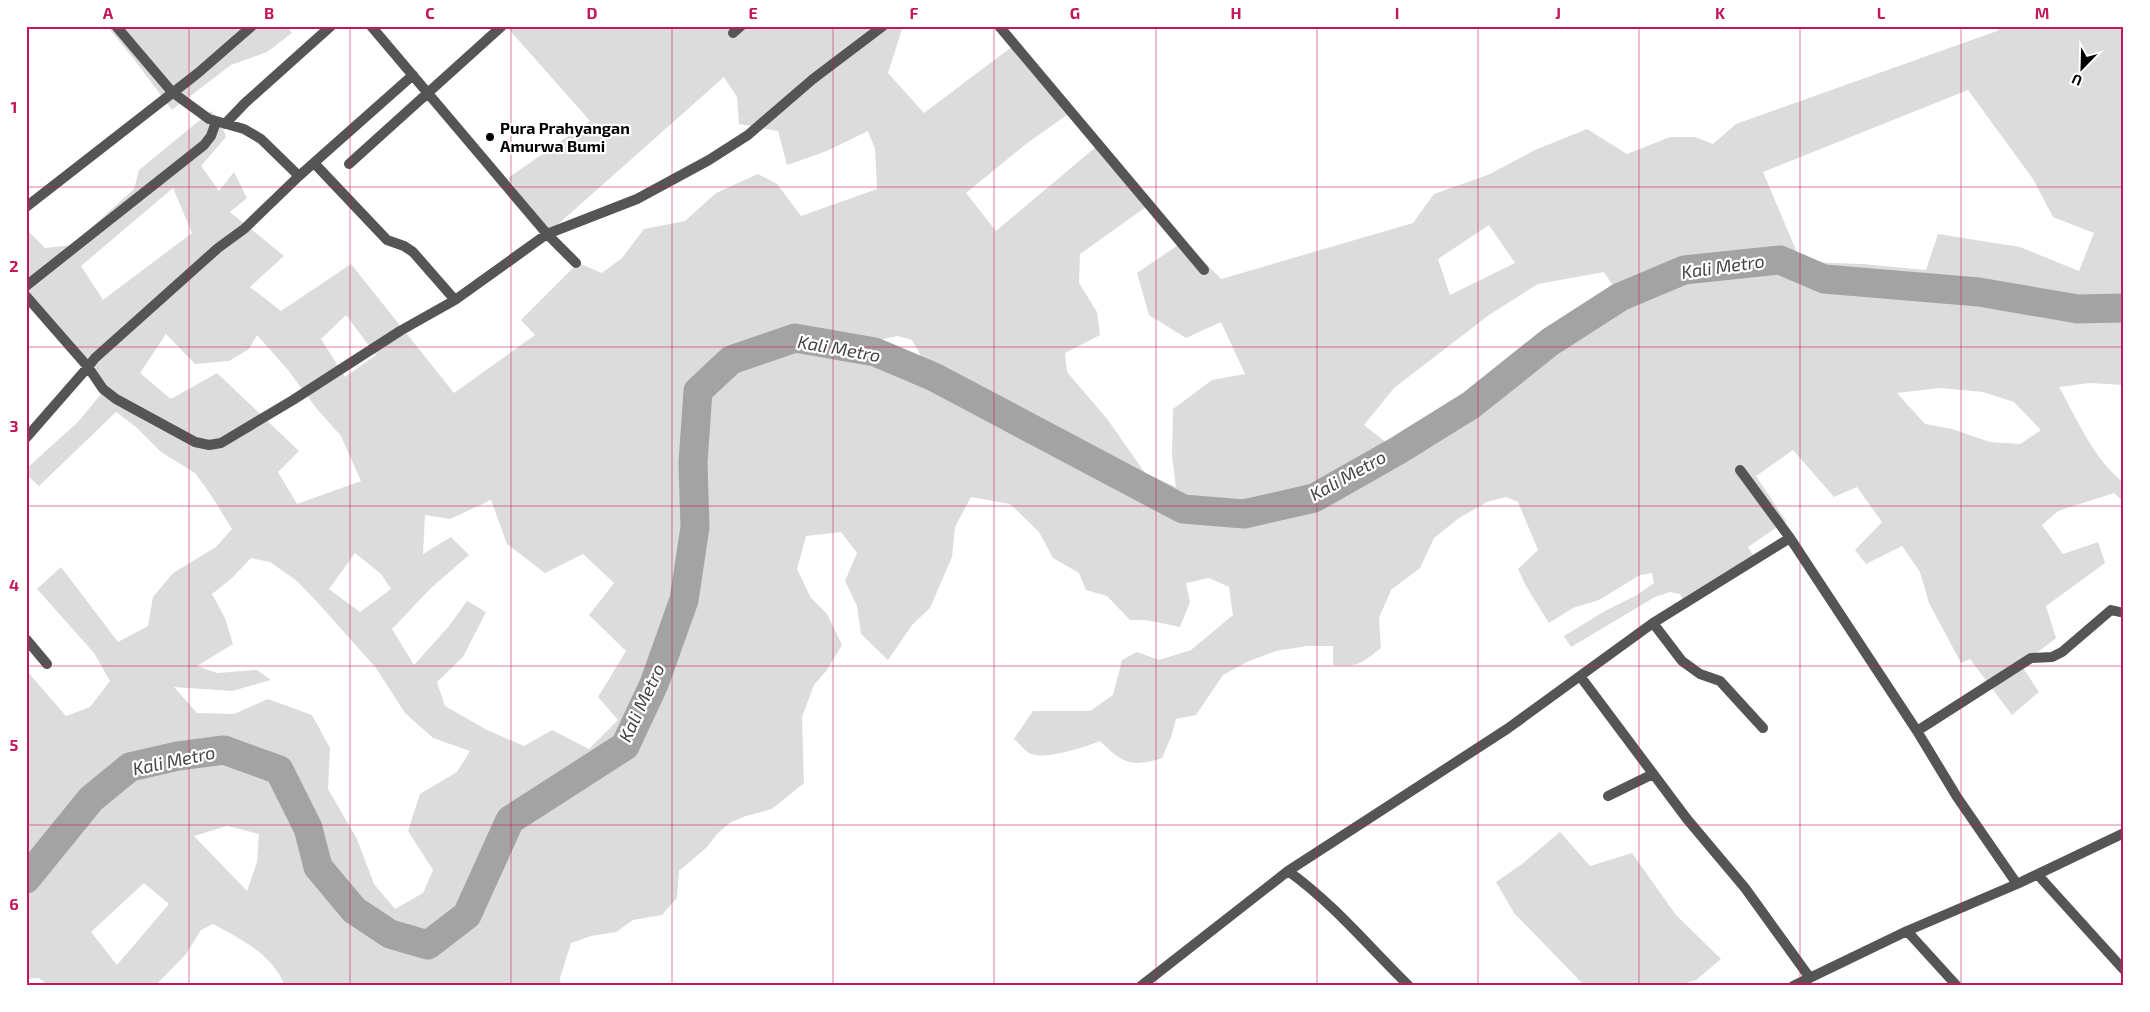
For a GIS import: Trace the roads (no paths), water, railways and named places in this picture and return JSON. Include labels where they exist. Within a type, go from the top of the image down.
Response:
[{"type":"street","points":[[116,26],[172,92],[221,123],[244,129],[261,139],[299,176]]},
{"type":"street","points":[[26,207],[198,73],[252,26]]},
{"type":"street","points":[[26,286],[204,145],[221,123],[331,26]]},
{"type":"street","points":[[349,164],[502,26]]},
{"type":"street","points":[[26,296],[88,367],[103,389],[116,399],[195,442],[208,445],[221,443],[400,331],[455,300],[547,234],[637,199],[717,155],[748,135],[813,79],[883,26]]},
{"type":"street","points":[[999,26],[1204,270]]},
{"type":"street","points":[[374,27],[547,234],[576,263]]},
{"type":"street","points":[[27,435],[94,358],[218,248],[244,229],[299,176],[413,75]]},
{"type":"street","points":[[314,163],[387,240],[404,246],[413,252],[455,300]]},
{"type":"street","points":[[1740,470],[1790,538],[1917,731],[1956,797],[2017,884]]},
{"type":"street","points":[[1141,986],[1288,872],[1507,729],[1653,623],[1790,538]]},
{"type":"street","points":[[1917,731],[2031,658],[2052,657],[2062,652],[2112,610],[2124,613]]},
{"type":"street","points":[[1653,623],[1682,661],[1700,674],[1720,681],[1763,728]]},
{"type":"street","points":[[26,639],[47,664]]},
{"type":"street","points":[[1580,676],[1687,819],[1745,888],[1810,978]]},
{"type":"street","points":[[1608,796],[1653,774]]},
{"type":"street","points":[[1793,986],[1907,931],[2017,884],[2124,833]]},
{"type":"street","points":[[1288,872],[1310,887],[1342,916],[1409,986]]},
{"type":"street","points":[[2038,874],[2124,970]]},
{"type":"street","points":[[1907,931],[1957,986]]},
{"type":"waterway","name":"Kali Metro","points":[[26,879],[91,799],[130,767],[178,756],[224,750],[279,770],[308,828],[318,867],[354,910],[390,934],[428,945],[467,915],[510,820],[625,746],[654,684],[684,600],[695,527],[693,463],[698,391],[731,360],[795,338],[875,352],[934,377],[1183,509],[1244,514],[1314,498],[1397,451],[1471,405],[1550,342],[1620,297],[1684,270],[1780,260],[1824,279],[1979,292],[2078,309],[2124,308]]},
{"type":"place","name":"Pura Prahyangan Amurwa Bumi","points":[[490,137]]}]
